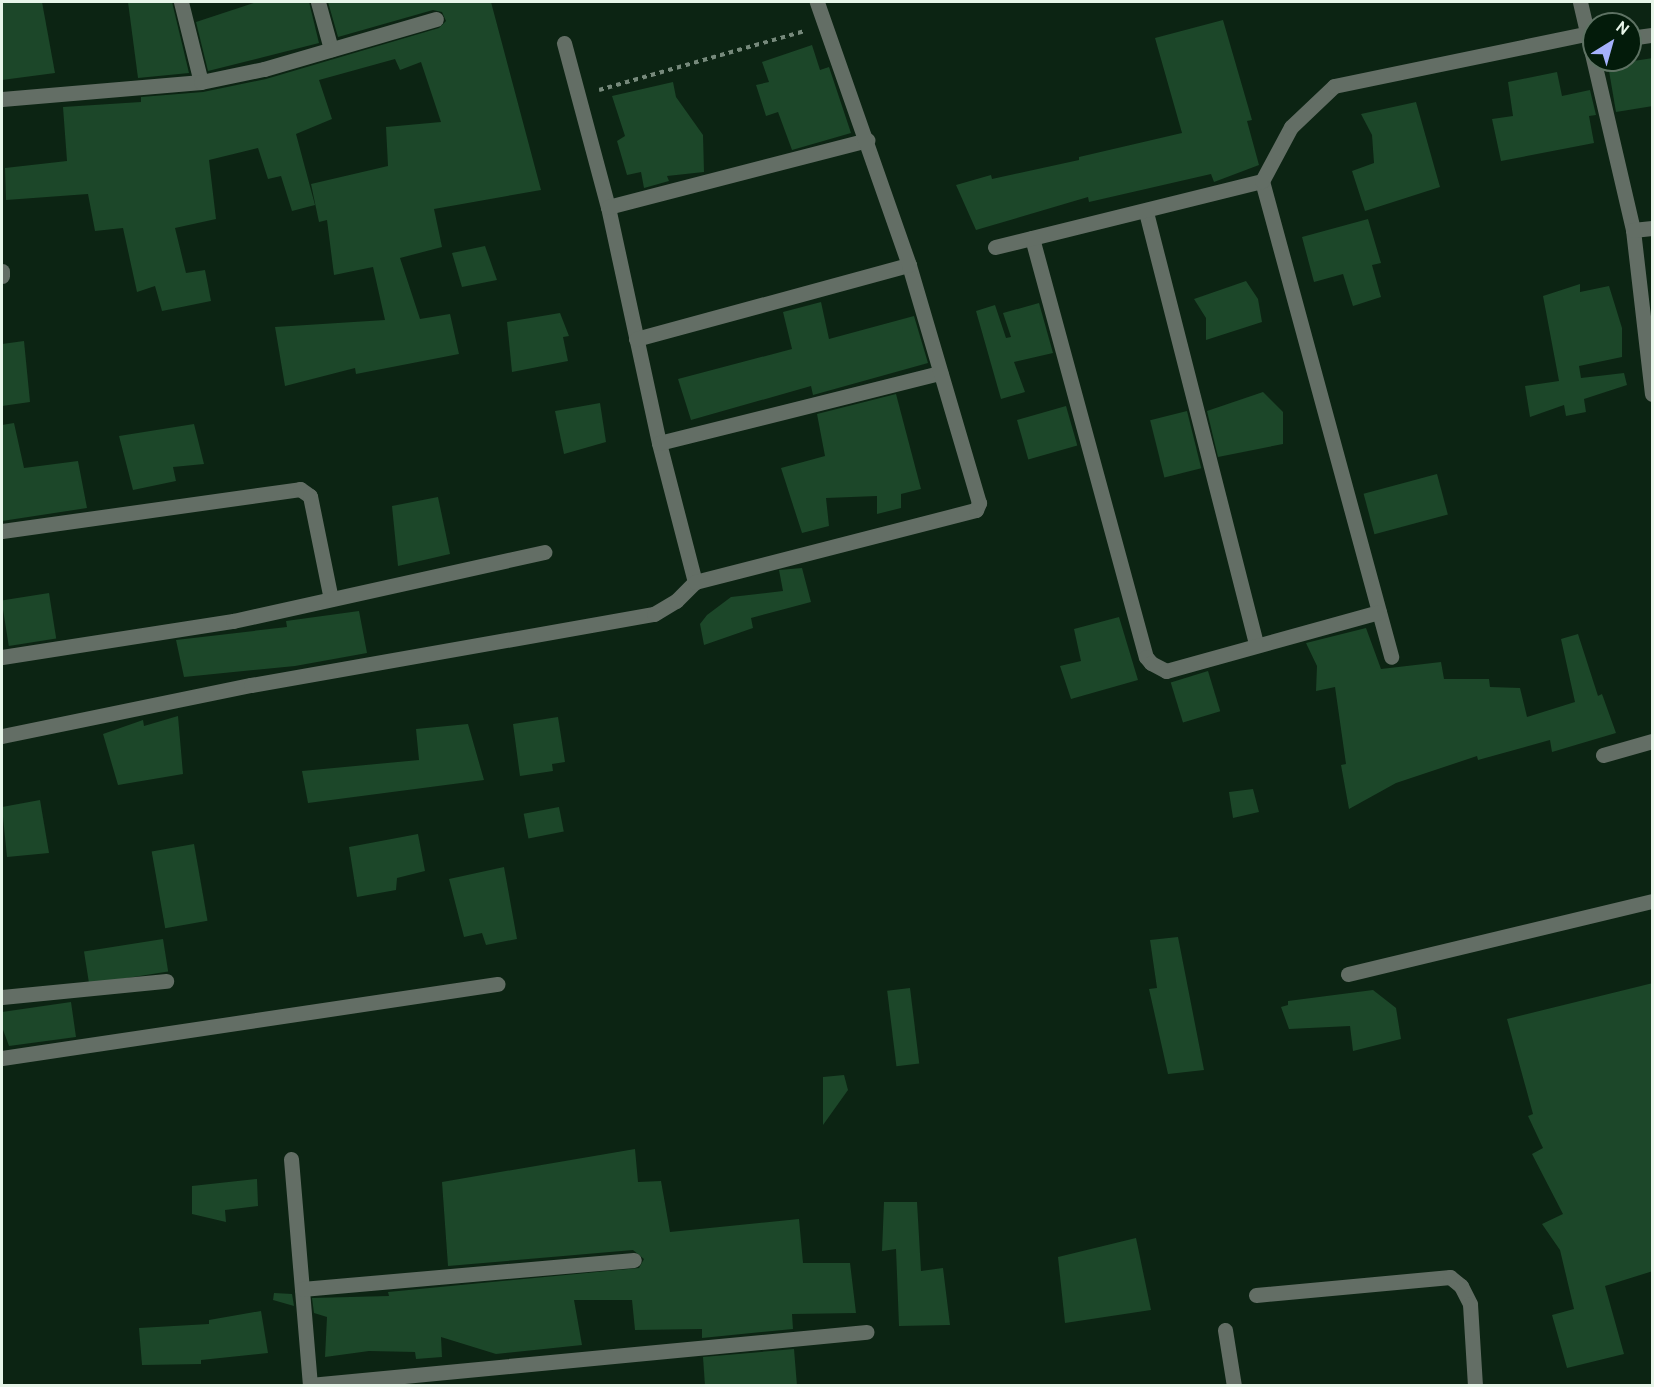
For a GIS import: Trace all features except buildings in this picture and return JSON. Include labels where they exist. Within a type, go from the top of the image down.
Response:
[{"type":"street","points":[[182,2],[201,82]]},
{"type":"street","points":[[318,2],[331,49]]},
{"type":"street","points":[[2,736],[251,685],[654,614],[676,601],[695,582],[976,510],[979,503],[909,265],[868,140],[817,2]]},
{"type":"street","points":[[2,99],[201,82],[436,19]]},
{"type":"street","points":[[1391,657],[1262,181],[1291,127],[1334,86],[1582,42]]},
{"type":"street","points":[[564,43],[608,207],[659,443],[695,582]]},
{"type":"street","points":[[1596,72],[1646,290],[1653,394]]},
{"type":"street","points":[[608,207],[868,140]]},
{"type":"street","points":[[995,247],[1146,212],[1262,181]]},
{"type":"street","points":[[1146,212],[1256,644]]},
{"type":"street","points":[[1633,230],[1653,228]]},
{"type":"street","points":[[1032,238],[1146,657],[1166,671],[1256,644],[1379,612]]},
{"type":"street","points":[[636,339],[909,265]]},
{"type":"street","points":[[659,443],[940,373]]},
{"type":"street","points":[[2,531],[300,489],[310,496],[331,599]]},
{"type":"street","points":[[2,657],[233,621],[544,552]]},
{"type":"street","points":[[1603,755],[1653,741]]},
{"type":"street","points":[[1348,974],[1653,901]]},
{"type":"street","points":[[2,997],[166,981]]},
{"type":"street","points":[[2,1058],[496,984]]},
{"type":"street","points":[[291,1159],[310,1385],[866,1332]]},
{"type":"street","points":[[302,1289],[634,1260]]},
{"type":"street","points":[[1256,1295],[1450,1277],[1461,1286],[1470,1304],[1475,1386]]},
{"type":"street","points":[[1225,1330],[1234,1386]]},
{"type":"path","points":[[578,96],[826,25]]}]
